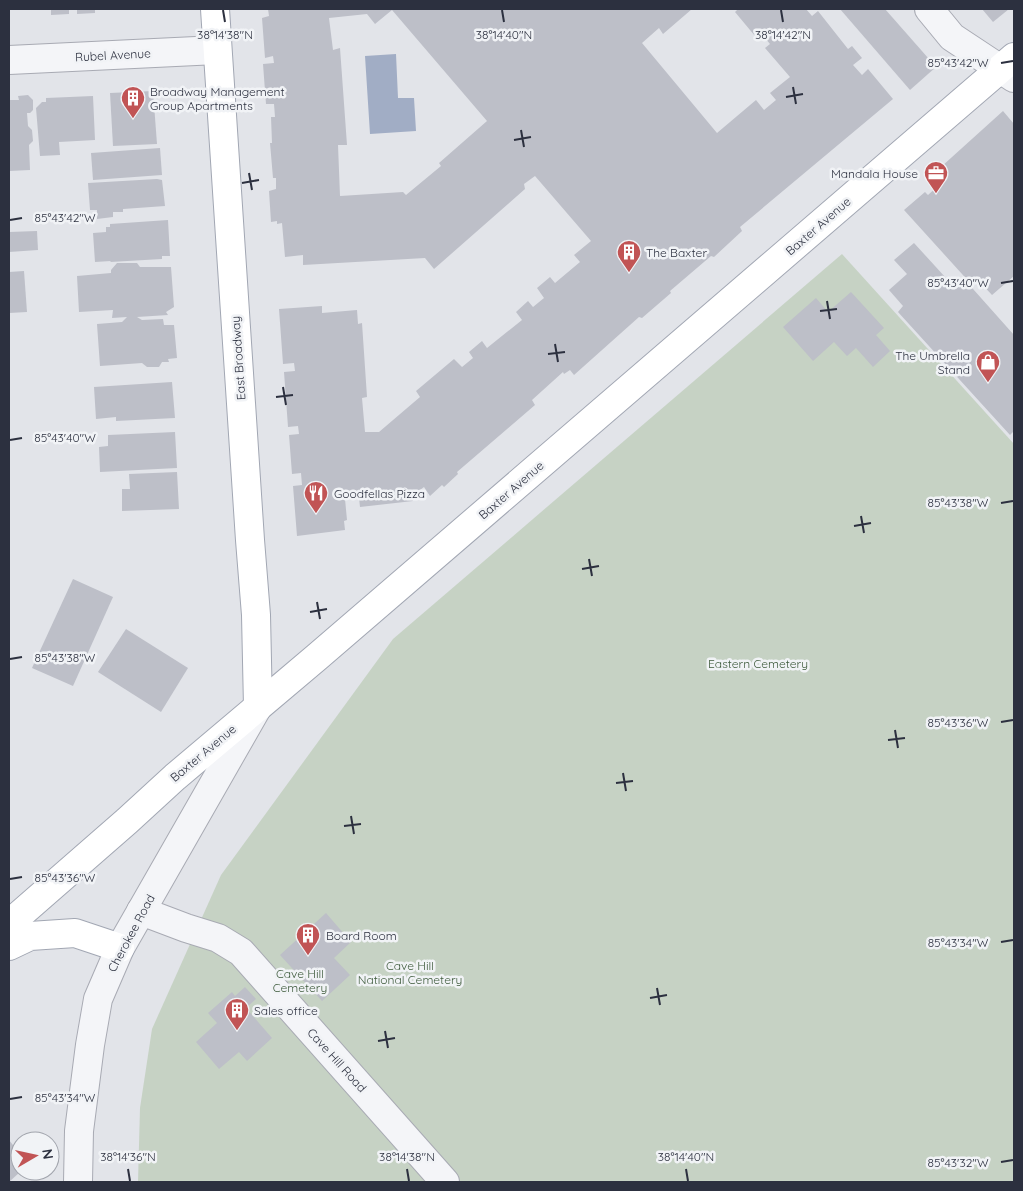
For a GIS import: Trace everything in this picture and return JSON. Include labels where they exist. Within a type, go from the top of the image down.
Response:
[{"type":"main road","name":"East Broadway","points":[[215,9],[248,520],[256,615],[258,707]]},
{"type":"main road","name":"Baxter Avenue","points":[[9,924],[128,821],[175,777],[1010,68]]},
{"type":"main road","points":[[9,946],[30,936],[75,933],[120,948]]},
{"type":"street","points":[[929,9],[952,36],[1010,68]]},
{"type":"street","name":"Rubel Avenue","points":[[9,60],[217,50]]},
{"type":"street","name":"Cherokee Road","points":[[78,1182],[79,1132],[98,999],[120,948],[258,707]]},
{"type":"street","name":"Cave Hill Road","points":[[141,911],[218,938],[241,952],[444,1182]]},
{"type":"green space","name":"Eastern Cemetery","points":[[842,254],[1014,444],[1014,1182],[138,1182],[140,1108],[152,1029],[221,875],[393,639]]},
{"type":"water","points":[[396,54],[398,98],[414,98],[416,131],[370,134],[365,56]]},
{"type":"building","points":[[51,9],[69,9],[69,14],[51,15]]},
{"type":"building","points":[[77,9],[95,9],[95,13],[77,14]]},
{"type":"building","name":"The Baxter","points":[[268,9],[692,9],[663,34],[659,28],[642,43],[717,133],[756,100],[764,110],[776,100],[770,93],[790,77],[765,48],[770,44],[760,32],[755,36],[735,12],[738,9],[806,9],[812,16],[818,11],[848,49],[852,46],[862,58],[853,65],[862,75],[868,69],[893,99],[740,227],[742,231],[714,257],[711,256],[670,291],[671,293],[642,318],[639,317],[574,375],[570,370],[564,374],[563,372],[532,400],[535,405],[457,472],[458,474],[444,487],[442,485],[430,496],[424,487],[412,496],[413,501],[360,507],[359,498],[345,499],[347,520],[344,521],[345,530],[297,536],[293,486],[302,485],[301,473],[292,474],[289,435],[299,434],[298,426],[288,427],[284,372],[295,371],[294,363],[283,364],[279,309],[322,306],[322,313],[357,310],[358,324],[362,323],[367,397],[362,398],[365,432],[379,432],[420,397],[416,391],[454,359],[462,367],[473,358],[469,352],[482,341],[487,348],[522,320],[516,312],[528,301],[533,307],[544,298],[537,288],[550,277],[555,283],[580,262],[574,255],[591,241],[535,176],[524,184],[525,189],[434,269],[425,258],[303,265],[303,255],[285,257],[282,223],[277,224],[277,221],[271,222],[269,191],[276,189],[276,178],[273,178],[270,143],[272,143],[271,117],[275,117],[274,104],[266,104],[263,64],[274,63],[273,56],[265,58],[262,18],[269,16]],"holes":[[[392,10],[487,121],[439,163],[441,166],[406,195],[403,192],[340,196],[338,145],[347,145],[340,48],[333,50],[329,18],[367,14],[375,24]]]},
{"type":"building","points":[[840,9],[885,9],[936,67],[910,90]]},
{"type":"building","points":[[982,9],[1009,9],[993,22]]},
{"type":"building","name":"Broadway Management Group Apartments","points":[[153,91],[157,144],[113,146],[110,93]]},
{"type":"building","points":[[28,95],[33,100],[33,110],[27,113],[28,126],[32,130],[33,141],[29,145],[30,170],[9,171],[9,100],[19,100],[18,96]]},
{"type":"building","points":[[93,96],[95,140],[59,142],[60,155],[40,156],[36,108],[42,102],[46,102],[46,98]]},
{"type":"building","points":[[1003,111],[1014,124],[1014,276],[992,295],[978,280],[972,285],[904,210],[925,192],[928,195],[939,185],[931,176]]},
{"type":"building","points":[[160,148],[162,175],[93,180],[91,153]]},
{"type":"building","points":[[162,180],[165,206],[123,209],[123,212],[113,212],[113,217],[97,219],[97,210],[90,210],[88,183]]},
{"type":"building","points":[[168,220],[170,256],[162,256],[162,259],[95,262],[93,233],[106,232],[106,227],[110,227],[110,224]]},
{"type":"building","points":[[37,231],[38,250],[9,252],[9,232]]},
{"type":"building","name":"The Umbrella Stand","points":[[914,243],[956,289],[965,280],[1014,335],[1014,431],[1010,435],[898,312],[903,306],[889,290],[907,274],[894,260]]},
{"type":"building","points":[[117,263],[137,263],[140,267],[171,267],[174,307],[166,312],[168,315],[137,317],[142,320],[163,319],[164,325],[174,325],[177,358],[168,359],[169,362],[162,362],[159,367],[147,367],[142,363],[100,366],[97,324],[122,322],[127,317],[112,318],[113,310],[79,312],[77,276],[111,273],[111,270]]},
{"type":"building","points":[[24,271],[27,312],[9,313],[9,272]]},
{"type":"building","points":[[851,292],[884,328],[876,335],[890,351],[873,367],[856,348],[847,356],[834,342],[813,361],[783,327],[816,298],[828,312]]},
{"type":"building","points":[[172,382],[175,418],[116,421],[116,417],[96,419],[94,387]]},
{"type":"building","points":[[175,432],[177,468],[100,472],[99,447],[108,446],[108,435]]},
{"type":"building","points":[[177,472],[179,509],[122,511],[122,489],[130,489],[129,474]]},
{"type":"building","points":[[73,579],[113,597],[73,686],[32,668]]},
{"type":"building","points":[[126,629],[188,668],[161,712],[98,672]]},
{"type":"building","name":"Board Room","points":[[326,913],[351,942],[334,958],[350,975],[322,1001],[280,955]]},
{"type":"building","name":"Sales office","points":[[245,987],[256,999],[246,1008],[272,1038],[247,1061],[239,1052],[219,1069],[196,1042],[217,1023],[208,1013],[232,992],[235,996]]},
{"type":"building","points":[[9,1140],[10,1181],[9,1182]]},
{"type":"place","name":"Broadway Management Group Apartments","points":[[133,119]]},
{"type":"place","name":"Mandala House","points":[[936,194]]},
{"type":"place","name":"The Baxter","points":[[629,273]]},
{"type":"place","name":"The Umbrella Stand","points":[[988,383]]},
{"type":"place","name":"Goodfellas Pizza","points":[[316,514]]},
{"type":"place","name":"Board Room","points":[[308,956]]},
{"type":"place","name":"Sales office","points":[[237,1031]]},
{"type":"park label","name":"Cave Hill National Cemetery","points":[[410,972]]},
{"type":"park label","name":"Cave Hill Cemetery","points":[[300,980]]}]
